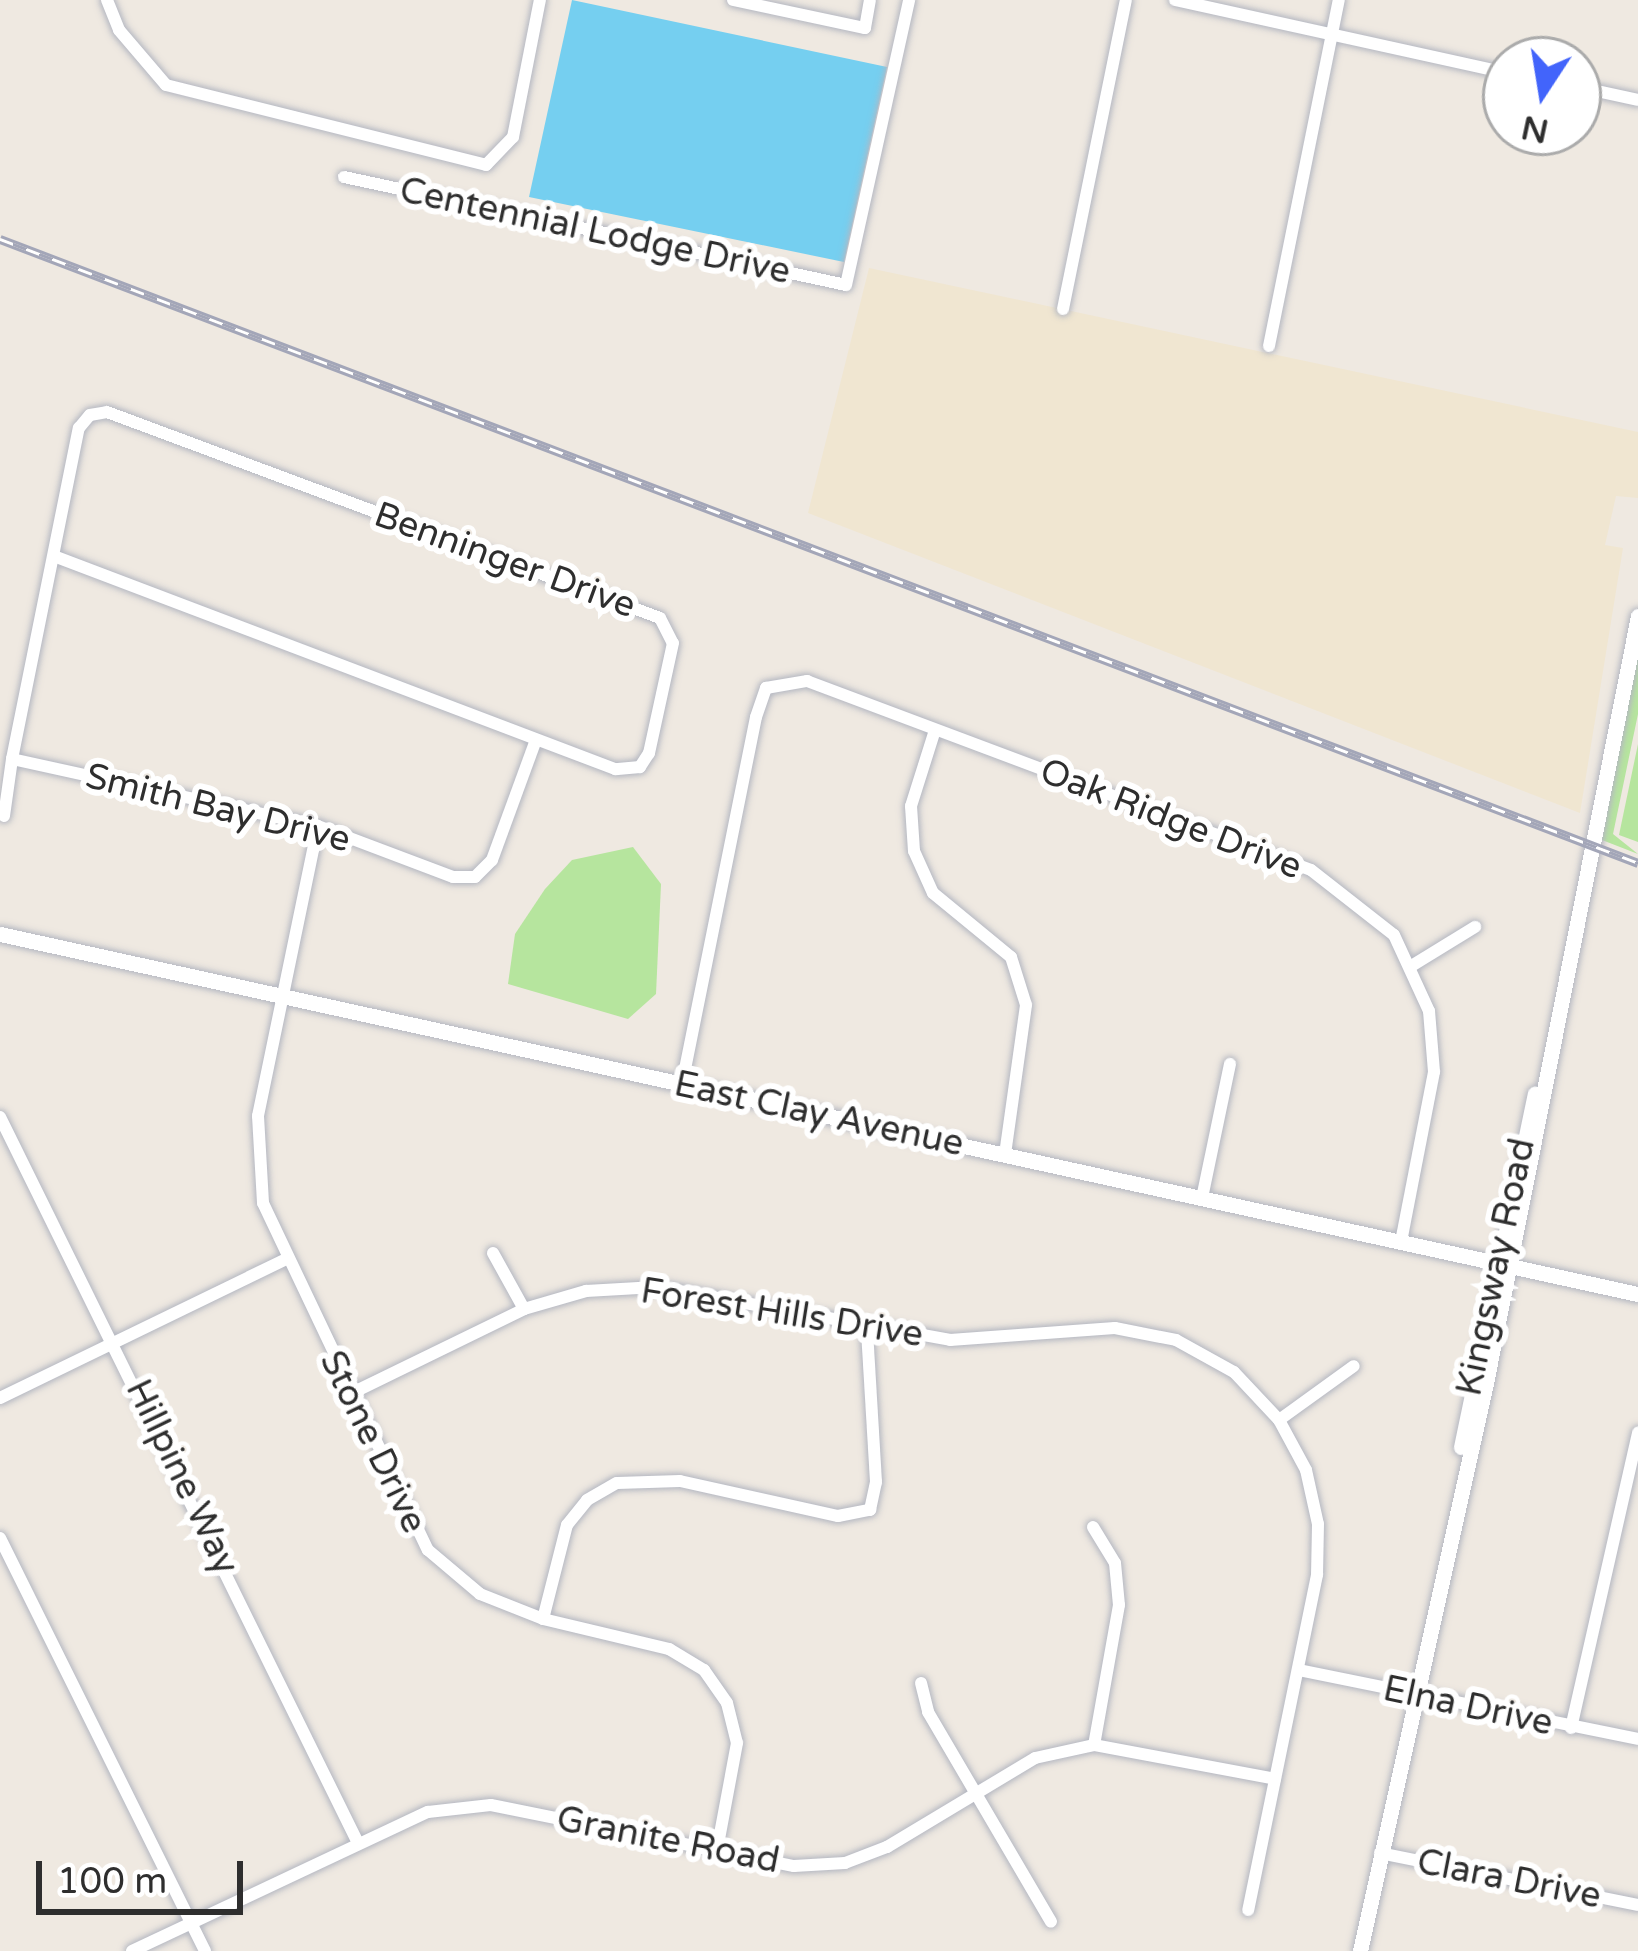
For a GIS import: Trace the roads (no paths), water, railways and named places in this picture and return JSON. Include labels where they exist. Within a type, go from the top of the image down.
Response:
[{"type":"street","points":[[107,0],[119,30],[166,85],[486,165],[513,137],[540,0]]},
{"type":"street","points":[[733,0],[865,28],[870,0]]},
{"type":"street","name":"Centennial Lodge Drive","points":[[344,177],[846,285],[909,0]]},
{"type":"street","points":[[1063,309],[1126,0]]},
{"type":"street","points":[[1175,0],[1482,68]]},
{"type":"street","points":[[1268,346],[1340,0]]},
{"type":"street","points":[[1602,92],[1638,100]]},
{"type":"street","name":"Benninger Drive","points":[[107,412],[660,618],[673,643],[640,767],[615,770],[53,556],[80,428],[107,412]]},
{"type":"street","points":[[4,816],[11,759],[53,556]]},
{"type":"street","name":"Kingsway Road","points":[[1360,1951],[1638,616]]},
{"type":"street","name":"Oak Ridge Drive","points":[[682,1084],[766,688],[806,681],[1311,870],[1394,935],[1413,965],[1429,1011],[1434,1072],[1401,1242]]},
{"type":"street","points":[[935,730],[911,806],[914,851],[933,893],[1011,957],[1026,1005],[1005,1155]]},
{"type":"street","name":"Smith Bay Drive","points":[[11,759],[318,826],[454,878],[475,877],[492,860],[536,740]]},
{"type":"street","name":"Stone Drive","points":[[318,826],[281,996],[256,1152],[263,1203],[348,1395],[428,1550],[480,1594],[543,1619],[670,1649],[704,1670],[727,1703],[737,1743],[717,1850]]},
{"type":"street","points":[[1413,965],[1475,927]]},
{"type":"street","name":"East Clay Avenue","points":[[0,934],[1638,1294]]},
{"type":"street","points":[[1202,1198],[1230,1064]]},
{"type":"street","name":"Hillpine Way","points":[[0,1117],[117,1341],[357,1841]]},
{"type":"street","points":[[493,1253],[524,1309]]},
{"type":"street","points":[[0,1398],[286,1258]]},
{"type":"street","name":"Forest Hills Drive","points":[[348,1395],[524,1309],[586,1291],[656,1287],[867,1329],[950,1340],[1115,1328],[1176,1340],[1234,1372],[1280,1420],[1306,1470],[1318,1524],[1299,1670],[1248,1910]]},
{"type":"street","points":[[543,1619],[567,1525],[587,1500],[617,1483],[680,1480],[838,1516],[870,1510],[876,1482],[867,1329]]},
{"type":"street","points":[[1280,1420],[1354,1366]]},
{"type":"street","points":[[1571,1728],[1638,1432]]},
{"type":"street","points":[[1093,1527],[1115,1563],[1119,1605],[1094,1745]]},
{"type":"street","points":[[0,1538],[205,1951]]},
{"type":"street","name":"Elna Drive","points":[[1299,1670],[1638,1739]]},
{"type":"street","points":[[921,1683],[928,1712],[1051,1922]]},
{"type":"street","name":"Granite Road","points":[[132,1951],[357,1841],[428,1812],[491,1805],[794,1866],[845,1863],[887,1847],[1035,1758],[1094,1745],[1275,1779]]},
{"type":"street","name":"Clara Drive","points":[[1380,1853],[1638,1905]]},
{"type":"water","points":[[572,0],[887,67],[844,262],[529,197]]},
{"type":"railway","points":[[0,239],[1638,863]]}]
